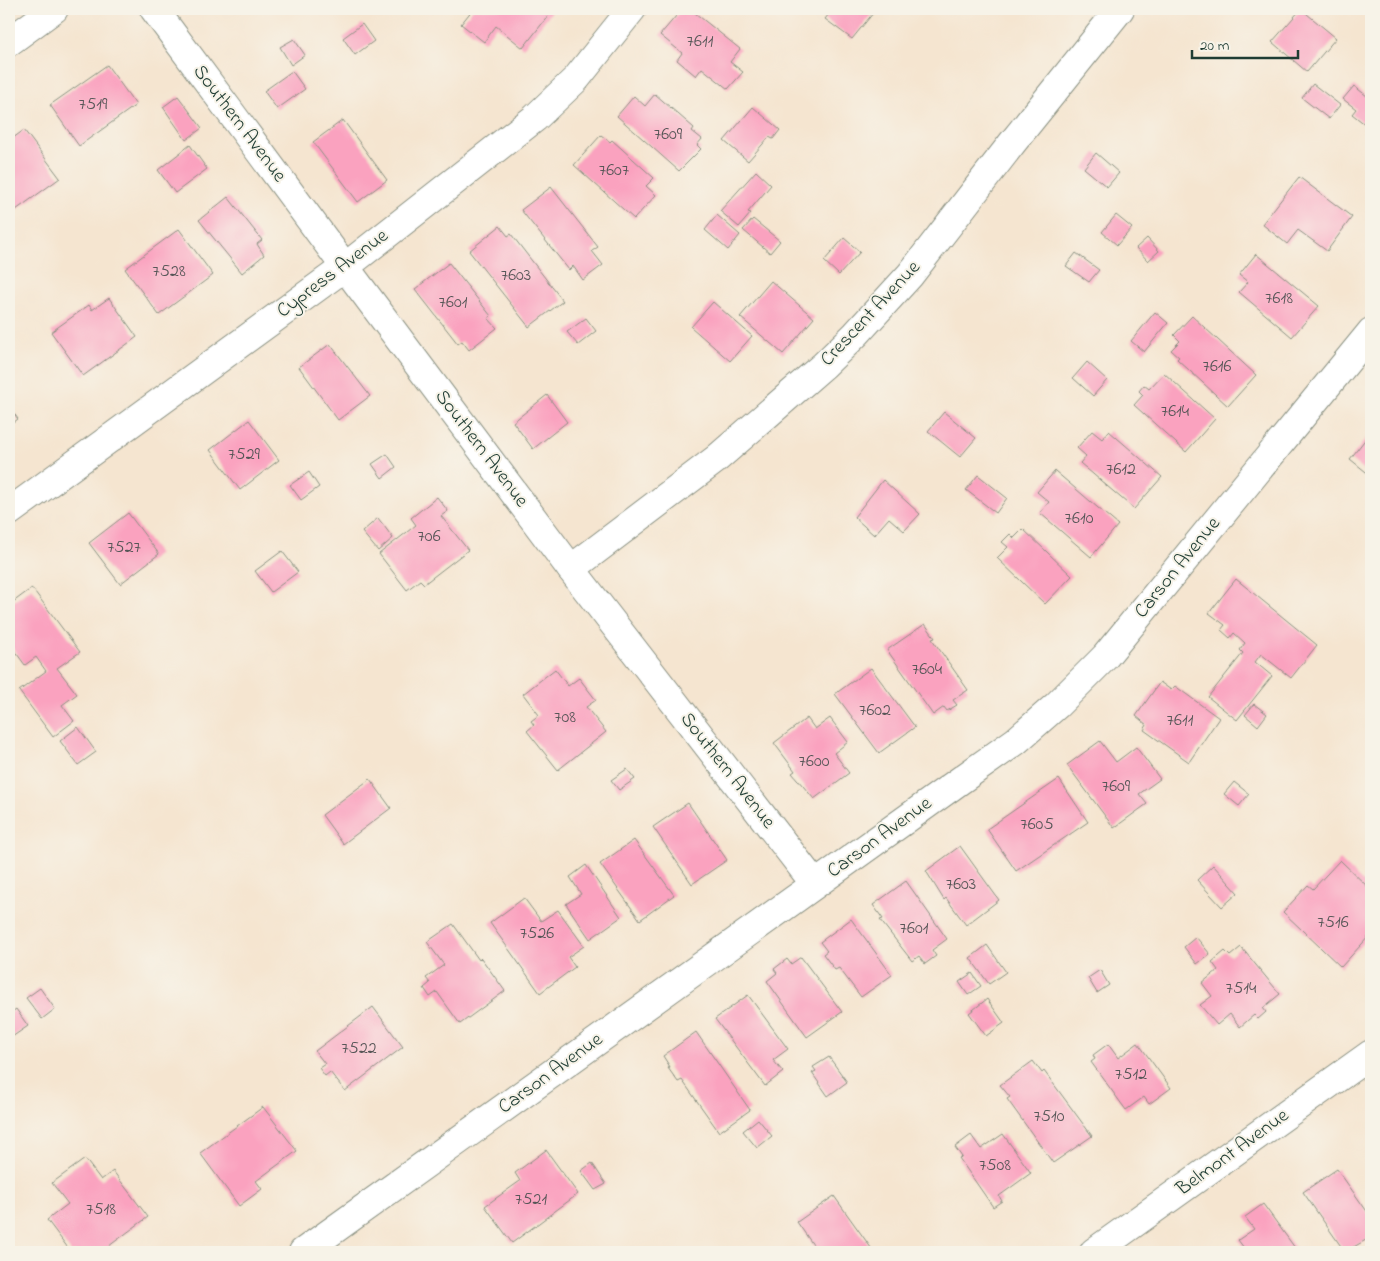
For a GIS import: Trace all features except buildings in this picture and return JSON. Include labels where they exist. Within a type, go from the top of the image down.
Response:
[{"type":"street","points":[[9,42],[54,9]]},
{"type":"street","name":"Southern Avenue","points":[[154,9],[571,569],[815,884]]},
{"type":"street","name":"Cypress Avenue","points":[[9,512],[345,267],[535,118],[576,79],[632,9]]},
{"type":"street","name":"Crescent Avenue","points":[[571,569],[714,460],[824,365],[850,340],[910,275],[1013,142],[1120,9]]},
{"type":"street","name":"Carson Avenue","points":[[303,1252],[1016,741],[1057,705],[1116,643],[1371,332]]},
{"type":"street","name":"Belmont Avenue","points":[[1094,1252],[1371,1054]]}]
